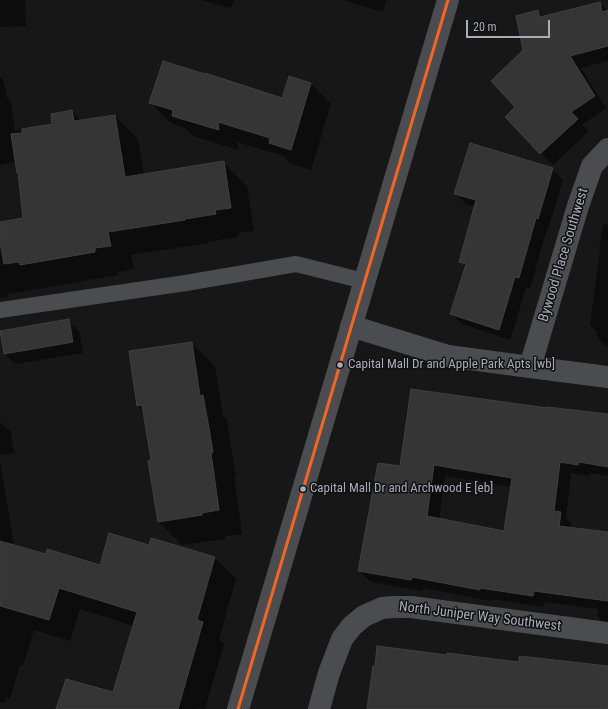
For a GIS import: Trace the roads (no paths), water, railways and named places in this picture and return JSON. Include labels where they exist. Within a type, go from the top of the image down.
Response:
[{"type":"street","points":[[238,709],[448,0]]},
{"type":"street","name":"Bywood Place Southwest","points":[[530,368],[578,206],[592,166],[608,149]]},
{"type":"street","points":[[351,326],[448,356],[530,368],[608,377]]},
{"type":"street","name":"North Juniper Way Southwest","points":[[319,709],[329,673],[342,638],[352,626],[364,616],[382,608],[411,607],[608,633]]},
{"type":"lane","points":[[0,310],[186,283],[296,264],[364,281]]},
{"type":"place","name":"Capital Mall Dr and Apple Park Apts [wb]","points":[[340,365]]},
{"type":"place","name":"Capital Mall Dr and Archwood E [eb]","points":[[303,489]]}]
